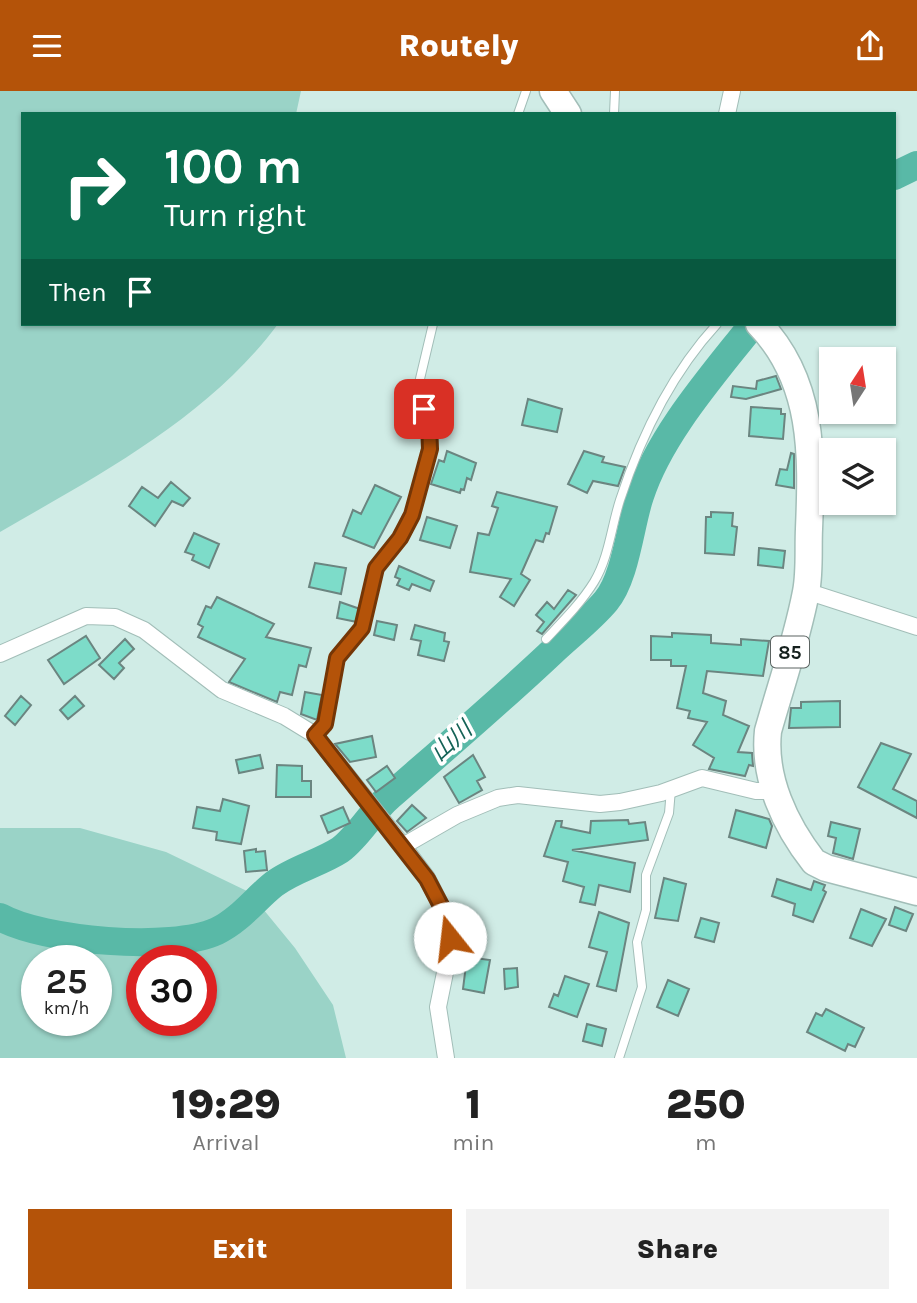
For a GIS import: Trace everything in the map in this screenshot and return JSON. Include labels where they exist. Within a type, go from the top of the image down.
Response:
[{"type":"main road","points":[[553,91],[567,112]]},
{"type":"main road","name":"85","points":[[763,328],[783,350],[803,402],[811,465],[806,591],[768,731],[766,750],[774,791],[814,862],[837,871],[917,892]]},
{"type":"street","points":[[727,112],[732,91]]},
{"type":"street","points":[[806,591],[917,627]]},
{"type":"street","points":[[0,655],[86,616],[115,617],[144,630],[222,690],[284,716],[315,735],[427,879],[450,923],[449,953],[438,1007],[446,1058]]},
{"type":"street","points":[[403,846],[457,815],[498,798],[519,795],[600,804],[645,798],[702,778],[756,791],[774,791]]},
{"type":"lane","points":[[519,112],[526,91]]},
{"type":"lane","points":[[614,112],[615,91]]},
{"type":"lane","points":[[315,735],[325,724],[337,658],[362,628],[376,568],[405,530],[426,466],[430,434],[419,397],[419,383],[433,326]]},
{"type":"lane","points":[[546,639],[571,613],[594,582],[606,556],[624,488],[653,418],[687,357],[715,326]]},
{"type":"lane","points":[[620,1058],[642,988],[637,942],[646,910],[646,874],[669,813],[671,789]]},
{"type":"green space","points":[[0,91],[301,91],[296,112],[21,112],[21,326],[276,326],[250,358],[186,416],[113,465],[0,532]]},
{"type":"green space","points":[[0,828],[80,828],[166,852],[249,892],[295,948],[333,1005],[346,1058],[0,1058]]},
{"type":"building","points":[[776,376],[781,389],[746,399],[731,397],[733,386],[756,389],[757,381]]},
{"type":"building","points":[[528,399],[562,409],[557,432],[522,425]]},
{"type":"building","points":[[751,407],[781,409],[781,414],[785,414],[783,439],[749,436]]},
{"type":"building","points":[[447,451],[476,463],[471,480],[467,478],[464,490],[461,489],[460,493],[431,484],[439,460],[444,462]]},
{"type":"building","points":[[584,451],[604,457],[602,462],[625,467],[618,486],[593,481],[587,493],[568,484]]},
{"type":"building","points":[[791,453],[794,454],[794,488],[776,485],[780,469],[787,470]]},
{"type":"building","points":[[171,482],[190,498],[183,506],[172,501],[155,526],[129,506],[142,487],[158,498]]},
{"type":"building","points":[[375,485],[401,497],[374,548],[343,536],[353,510],[361,514]]},
{"type":"building","points":[[497,492],[557,507],[549,534],[546,533],[543,542],[536,540],[521,574],[530,580],[514,606],[500,597],[511,579],[470,572],[478,533],[489,535],[498,508],[492,506]]},
{"type":"building","points":[[711,512],[733,513],[732,526],[737,527],[734,555],[705,553],[706,517],[711,517]]},
{"type":"building","points":[[427,517],[457,526],[450,548],[420,540]]},
{"type":"building","points":[[194,533],[219,544],[209,568],[192,560],[194,555],[185,552]]},
{"type":"building","points":[[759,548],[785,551],[783,568],[758,565]]},
{"type":"building","points":[[315,563],[346,568],[341,594],[309,587]]},
{"type":"building","points":[[399,566],[434,581],[430,591],[412,584],[409,590],[397,585],[400,579],[395,577]]},
{"type":"building","points":[[568,590],[576,595],[542,634],[537,631],[544,622],[536,615],[547,602],[554,609]]},
{"type":"building","points":[[217,597],[274,624],[266,637],[311,648],[306,667],[299,665],[292,695],[280,692],[277,702],[229,682],[245,659],[198,637],[203,627],[198,624],[206,606],[211,608]]},
{"type":"building","points":[[340,602],[360,609],[357,622],[337,618]]},
{"type":"building","points":[[377,621],[397,625],[394,640],[374,635]]},
{"type":"building","points":[[415,625],[445,633],[444,641],[449,642],[444,661],[418,655],[421,641],[411,639]]},
{"type":"building","points":[[672,633],[711,635],[711,643],[741,645],[741,639],[769,641],[763,676],[707,671],[703,693],[726,701],[723,715],[749,726],[738,752],[752,753],[753,766],[749,765],[745,776],[709,769],[714,758],[693,745],[707,722],[688,718],[690,711],[677,708],[686,666],[671,666],[671,660],[651,660],[651,636],[672,637]]},
{"type":"building","points":[[86,636],[100,658],[64,684],[48,660]]},
{"type":"building","points":[[125,639],[134,649],[119,663],[124,668],[114,679],[99,665]]},
{"type":"building","points":[[305,692],[322,695],[317,720],[301,714]]},
{"type":"building","points":[[21,696],[31,705],[15,725],[5,716]]},
{"type":"building","points":[[75,696],[84,706],[68,719],[60,710]]},
{"type":"building","points":[[840,701],[840,727],[789,728],[791,708],[801,708],[801,702]]},
{"type":"building","points":[[372,736],[376,757],[350,762],[335,744]]},
{"type":"building","points":[[881,743],[911,754],[893,789],[917,801],[917,818],[858,787]]},
{"type":"building","points":[[260,755],[263,768],[239,773],[236,760]]},
{"type":"building","points":[[473,755],[485,777],[477,781],[482,790],[459,803],[444,777]]},
{"type":"building","points":[[277,765],[302,766],[302,781],[311,781],[311,797],[276,797]]},
{"type":"building","points":[[387,766],[395,778],[376,792],[367,780]]},
{"type":"building","points":[[223,799],[249,806],[241,844],[216,840],[217,832],[193,828],[197,807],[220,811]]},
{"type":"building","points":[[412,805],[426,818],[407,832],[397,821]]},
{"type":"building","points":[[343,807],[350,823],[328,833],[321,816]]},
{"type":"building","points":[[736,810],[769,819],[772,826],[766,848],[729,837]]},
{"type":"building","points":[[628,820],[629,824],[645,822],[648,840],[572,850],[635,863],[630,892],[599,885],[595,905],[580,902],[584,887],[563,881],[568,862],[544,856],[556,821],[562,821],[561,827],[590,833],[591,821]]},
{"type":"building","points":[[831,822],[860,829],[853,859],[833,853],[836,838],[828,836]]},
{"type":"building","points":[[256,849],[256,852],[265,851],[267,870],[246,872],[244,851]]},
{"type":"building","points":[[664,878],[686,884],[678,921],[655,918]]},
{"type":"building","points":[[777,879],[811,890],[814,881],[825,885],[823,890],[826,892],[813,922],[793,915],[795,904],[772,896]]},
{"type":"building","points":[[895,907],[913,914],[906,931],[889,925]]},
{"type":"building","points":[[861,909],[886,919],[872,946],[850,938]]},
{"type":"building","points":[[599,912],[629,923],[616,991],[597,986],[607,952],[589,947]]},
{"type":"building","points":[[701,918],[719,923],[714,942],[695,937]]},
{"type":"building","points":[[467,957],[490,960],[484,993],[463,989]]},
{"type":"building","points":[[517,968],[518,987],[505,989],[504,969]]},
{"type":"building","points":[[565,976],[589,984],[577,1017],[549,1007],[554,994],[558,996]]},
{"type":"building","points":[[668,980],[689,989],[678,1016],[657,1007]]},
{"type":"building","points":[[826,1009],[864,1028],[855,1047],[848,1044],[845,1051],[807,1032],[816,1013],[822,1016]]},
{"type":"building","points":[[587,1024],[606,1029],[602,1046],[583,1041]]},
{"type":"waterway","name":"山川","points":[[896,175],[917,165]]},
{"type":"waterway","name":"山川","points":[[0,917],[20,925],[75,938],[140,942],[196,937],[217,931],[282,879],[340,850],[383,802],[587,621],[606,601],[618,579],[640,496],[661,450],[689,405],[751,326]]},
{"type":"route","points":[[424,409],[429,424],[430,449],[412,515],[400,538],[376,568],[362,628],[337,658],[325,724],[315,735],[427,879],[450,923],[450,938]]}]
